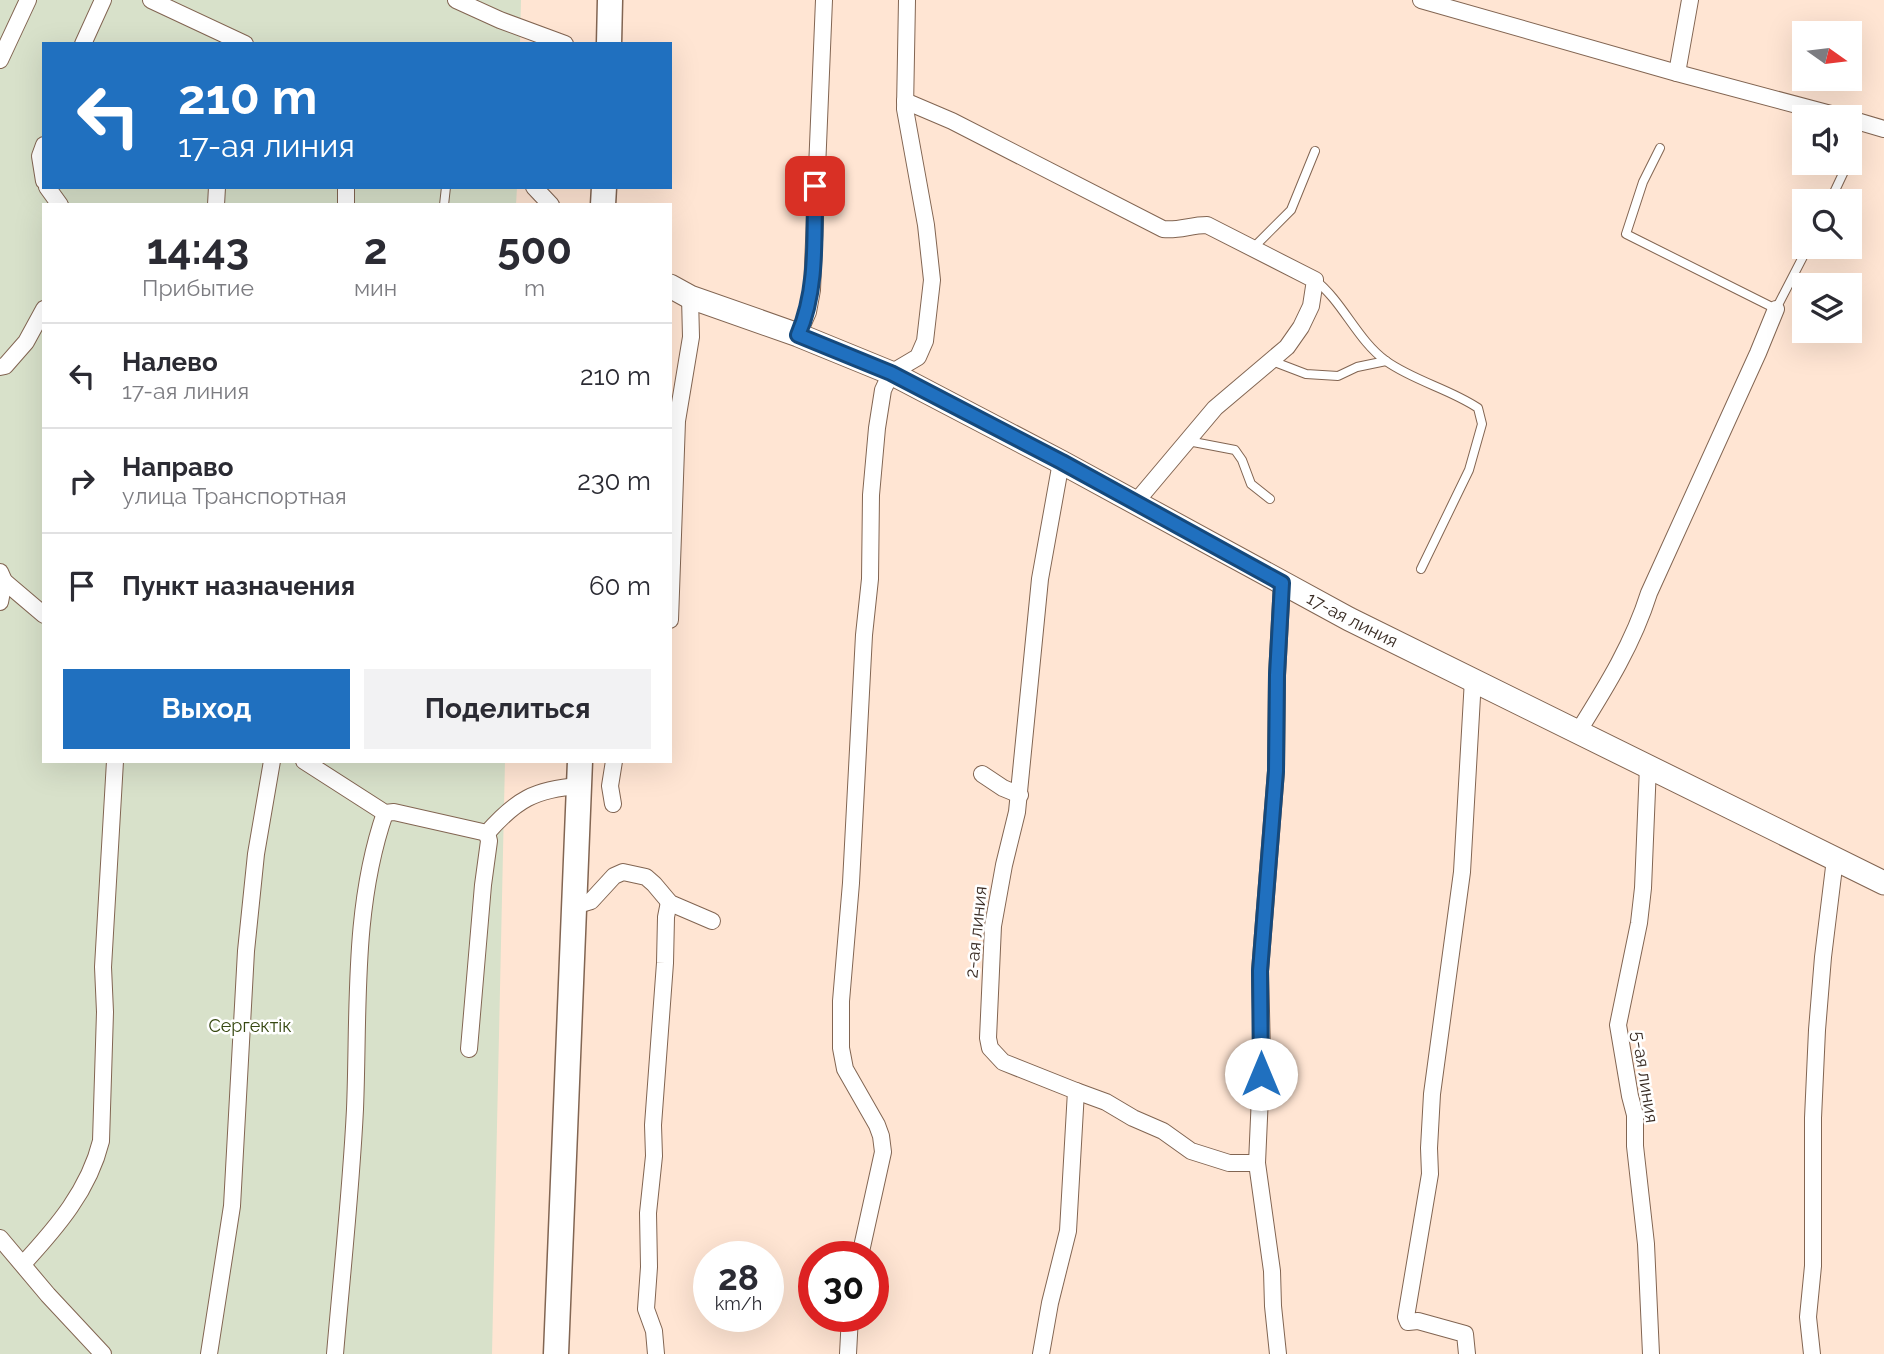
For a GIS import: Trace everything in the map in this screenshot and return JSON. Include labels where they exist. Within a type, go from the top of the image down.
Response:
[{"type":"main road","points":[[609,42],[610,0]]},
{"type":"main road","points":[[556,1354],[580,763]]},
{"type":"street","points":[[0,60],[28,0]]},
{"type":"street","points":[[84,42],[103,0]]},
{"type":"street","points":[[151,0],[179,11],[238,42]]},
{"type":"street","points":[[456,0],[560,42]]},
{"type":"street","points":[[798,335],[808,312],[812,290],[824,0]]},
{"type":"street","points":[[863,1241],[883,1152],[877,1125],[845,1069],[841,1048],[841,1002],[859,755],[864,635],[870,579],[871,495],[883,390],[891,373],[918,357],[925,341],[932,280],[926,225],[905,101],[907,0]]},
{"type":"street","points":[[1421,0],[1797,105]]},
{"type":"street","points":[[1677,73],[1690,0]]},
{"type":"street","points":[[905,101],[953,121],[1163,229],[1179,231],[1192,225],[1206,225],[1315,280],[1311,306],[1287,347],[1214,408],[1135,503]]},
{"type":"street","points":[[1862,123],[1884,129]]},
{"type":"street","points":[[42,150],[42,168]]},
{"type":"street","points":[[536,189],[549,203]]},
{"type":"street","points":[[672,563],[677,421],[691,337],[680,291]]},
{"type":"street","name":"17-ая линия","points":[[680,291],[891,373],[1062,462],[1349,619],[1884,883]]},
{"type":"street","points":[[1578,732],[1613,676],[1640,622],[1649,593],[1776,309]]},
{"type":"street","points":[[0,367],[5,366],[26,342],[42,313]]},
{"type":"street","name":"2-ая линия","points":[[1062,462],[1040,579],[1020,795],[993,926],[988,1038],[996,1056],[1003,1062],[1105,1102],[1163,1131],[1191,1151],[1229,1163],[1257,1163]]},
{"type":"street","points":[[0,602],[2,576]]},
{"type":"street","points":[[2,576],[42,613]]},
{"type":"street","points":[[1278,1354],[1269,1247],[1257,1163],[1262,1051],[1260,971],[1276,771],[1282,583]]},
{"type":"street","points":[[1467,1354],[1465,1334],[1418,1321],[1408,1322],[1406,1317],[1430,1174],[1432,1094],[1462,872],[1473,678]]},
{"type":"street","points":[[23,1264],[64,1217],[81,1192],[96,1162],[101,1141],[105,1040],[103,967],[115,763]]},
{"type":"street","points":[[209,1354],[232,1206],[246,951],[256,854],[272,763]]},
{"type":"street","points":[[307,763],[384,813],[394,812],[487,833]]},
{"type":"street","points":[[613,804],[610,786],[614,763]]},
{"type":"street","name":"5-ая линия","points":[[1648,765],[1639,923],[1618,1025],[1629,1096],[1635,1115],[1635,1146],[1646,1244],[1651,1354]]},
{"type":"street","points":[[982,774],[1020,795]]},
{"type":"street","points":[[487,833],[504,814],[528,796],[553,788],[579,786]]},
{"type":"street","points":[[335,1354],[353,1137],[358,963],[371,863],[384,813]]},
{"type":"street","points":[[469,1049],[489,841],[487,833]]},
{"type":"street","points":[[1812,1354],[1808,1317],[1813,1266],[1813,1118],[1823,957],[1835,859]]},
{"type":"street","points":[[574,906],[591,901],[614,876],[622,872],[646,877],[669,902],[712,921]]},
{"type":"street","points":[[656,1354],[654,1331],[646,1309],[649,1267],[648,1213],[654,1156],[656,1086],[669,902]]},
{"type":"street","points":[[1041,1354],[1049,1303],[1068,1231],[1076,1091]]},
{"type":"street","points":[[0,1238],[103,1354]]},
{"type":"street","points":[[848,1354],[849,1332]]},
{"type":"lane","points":[[1661,148],[1643,182],[1626,234],[1776,309],[1802,259]]},
{"type":"lane","points":[[1254,247],[1291,209],[1314,151]]},
{"type":"lane","points":[[1315,280],[1330,291],[1357,331],[1386,361],[1464,398],[1478,408],[1482,424],[1469,470],[1421,569]]},
{"type":"lane","points":[[1271,361],[1306,374],[1338,376],[1357,367],[1386,361]]},
{"type":"lane","points":[[1188,441],[1235,450],[1251,484],[1270,499]]},
{"type":"green space","name":"Сергектік","points":[[0,0],[521,0],[520,42],[42,42],[42,189],[517,189],[516,203],[42,203],[42,763],[505,763],[492,1354],[0,1354]]},
{"type":"route","points":[[815,186],[812,290],[808,312],[798,335],[891,373],[1062,462],[1282,583],[1276,771],[1260,971],[1261,1074]]}]
